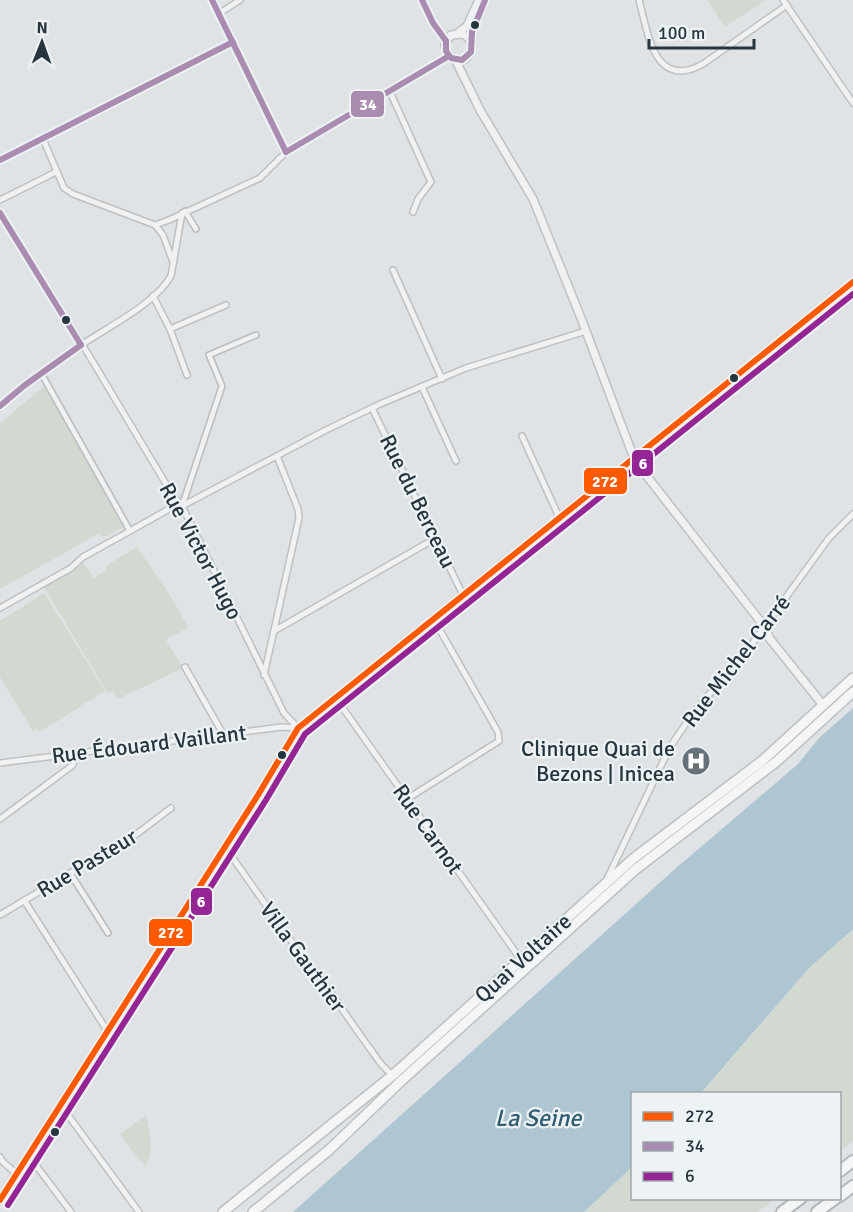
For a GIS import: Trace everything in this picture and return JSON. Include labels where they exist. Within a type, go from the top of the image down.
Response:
[{"type":"highway","points":[[841,1170],[853,1161]]},
{"type":"highway","points":[[841,1195],[853,1186]]},
{"type":"highway","points":[[782,1212],[798,1200]]},
{"type":"highway","points":[[817,1212],[833,1200]]},
{"type":"main road","points":[[828,709],[853,678]]},
{"type":"main road","points":[[828,709],[850,695]]},
{"type":"main road","name":"Quai Voltaire","points":[[253,1212],[329,1150],[425,1059],[636,869],[757,776],[818,724],[828,709]]},
{"type":"main road","name":"Quai Voltaire","points":[[223,1212],[393,1075],[634,858],[828,709]]},
{"type":"street","points":[[212,0],[221,12],[286,152]]},
{"type":"street","points":[[221,12],[240,0]]},
{"type":"street","points":[[422,0],[433,23],[446,41]]},
{"type":"street","points":[[479,0],[468,23],[446,41],[445,47],[533,199],[639,469],[764,626],[770,639],[828,709]]},
{"type":"street","points":[[468,86],[467,57],[472,50],[473,29],[485,0]]},
{"type":"street","points":[[639,0],[653,52],[661,63],[671,69],[682,71],[703,64],[785,2],[853,103]]},
{"type":"street","points":[[440,32],[465,35],[471,40]]},
{"type":"street","points":[[0,160],[233,42]]},
{"type":"street","points":[[155,225],[260,178],[286,152],[452,58],[467,57]]},
{"type":"street","points":[[390,92],[431,182],[418,199],[413,212]]},
{"type":"street","points":[[43,139],[64,188],[73,195],[155,225],[163,235],[173,262]]},
{"type":"street","points":[[0,200],[56,172]]},
{"type":"street","points":[[183,212],[196,229]]},
{"type":"street","points":[[0,406],[41,373],[125,318],[166,284],[171,276],[183,212]]},
{"type":"street","name":"Rue Victor Hugo","points":[[0,213],[172,494],[182,506],[264,675],[284,713],[298,728]]},
{"type":"street","points":[[393,270],[442,379]]},
{"type":"street","points":[[0,1200],[225,847],[298,728],[853,282]]},
{"type":"street","points":[[153,296],[170,329],[187,375]]},
{"type":"street","points":[[170,329],[226,305]]},
{"type":"street","points":[[0,608],[71,568],[83,557],[169,509],[182,506],[372,408],[466,368],[586,331]]},
{"type":"street","points":[[182,506],[222,386],[209,355],[256,335]]},
{"type":"street","points":[[41,373],[130,531]]},
{"type":"street","points":[[422,387],[456,461]]},
{"type":"street","name":"Rue du Berceau","points":[[372,408],[463,595]]},
{"type":"street","points":[[522,436],[559,517]]},
{"type":"street","points":[[264,675],[299,518],[298,509],[277,456]]},
{"type":"street","name":"Rue Michel Carré","points":[[605,884],[670,747],[693,713],[747,651],[829,538],[853,514]]},
{"type":"street","points":[[274,631],[436,538]]},
{"type":"street","points":[[407,799],[499,741],[498,732],[434,618]]},
{"type":"street","points":[[184,667],[223,734]]},
{"type":"street","name":"Rue Carnot","points":[[336,697],[521,960]]},
{"type":"street","name":"Rue Édouard Vaillant","points":[[0,763],[282,727],[298,728]]},
{"type":"street","points":[[0,819],[73,765],[74,753]]},
{"type":"street","name":"Rue Pasteur","points":[[0,915],[138,833],[171,808]]},
{"type":"street","name":"Villa Gauthier","points":[[225,847],[382,1066],[393,1075]]},
{"type":"street","points":[[70,873],[108,933]]},
{"type":"street","points":[[24,900],[108,1032]]},
{"type":"street","points":[[60,1106],[140,1212]]},
{"type":"street","points":[[29,1156],[71,1212]]},
{"type":"street","points":[[0,1157],[17,1174]]},
{"type":"shaded area","points":[[707,0],[766,0],[725,27]]},
{"type":"shaded area","points":[[46,385],[129,524],[108,536],[102,536],[100,533],[0,589],[0,423]]},
{"type":"shaded area","points":[[137,547],[168,592],[187,625],[187,628],[166,640],[183,668],[118,699],[113,691],[108,694],[44,587],[84,563],[94,578],[106,570],[105,567]]},
{"type":"shaded area","points":[[44,593],[105,691],[40,732],[37,728],[33,731],[0,677],[0,621]]},
{"type":"shaded area","points":[[853,929],[853,1141],[841,1150],[841,1092],[703,1092],[809,968]]},
{"type":"shaded area","points":[[146,1115],[151,1148],[145,1165],[120,1134]]},
{"type":"shaded area","points":[[631,1168],[631,1200],[774,1200],[757,1212],[584,1212]]},
{"type":"water","name":"La Seine","points":[[853,708],[853,929],[809,968],[702,1092],[631,1092],[631,1168],[584,1212],[293,1212],[675,869],[798,764],[819,738]]},
{"type":"transit line","name":"34","points":[[212,0],[286,152]]},
{"type":"transit line","name":"34","points":[[422,0],[433,23],[446,41]]},
{"type":"transit line","name":"34","points":[[446,41],[446,51],[451,58],[462,60],[471,52],[472,32],[485,0]]},
{"type":"transit line","name":"34","points":[[0,160],[233,42]]},
{"type":"transit line","name":"34","points":[[286,152],[449,56]]},
{"type":"transit line","name":"34","points":[[0,213],[81,345]]},
{"type":"transit line","name":"272","points":[[0,1200],[258,795],[298,728],[853,282]]},
{"type":"transit line","name":"6","points":[[8,1205],[266,800],[305,734],[853,294]]},
{"type":"transit line","name":"34","points":[[0,406],[81,345]]},
{"type":"place","name":"Clinique Quai de Bezons | Inicea","points":[[696,761]]}]
